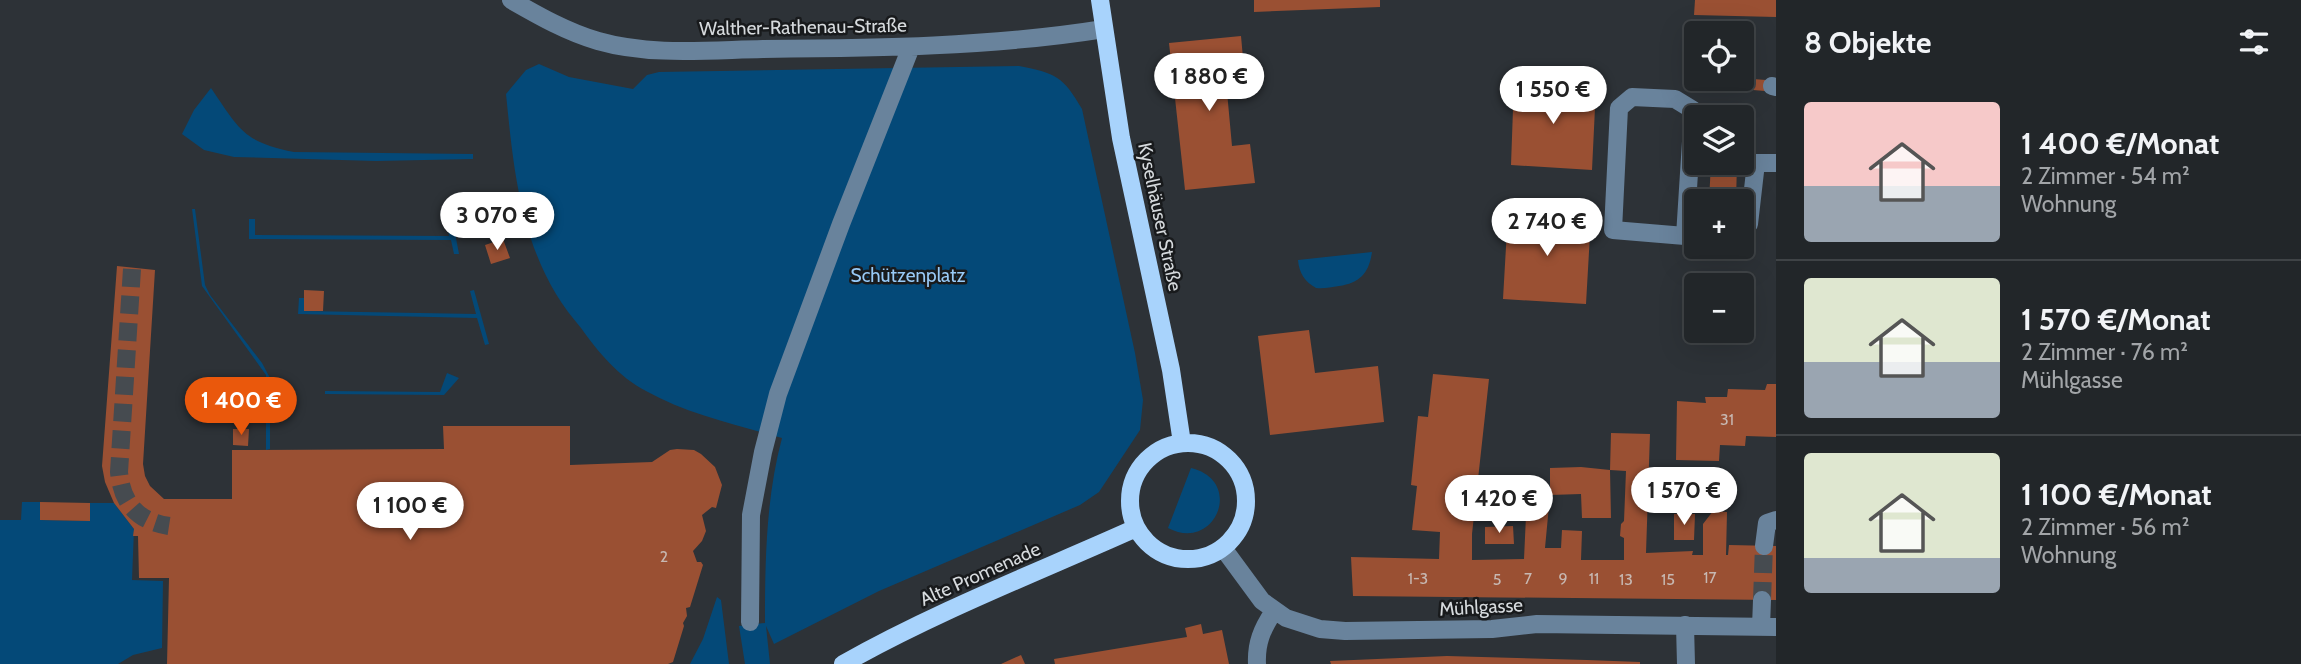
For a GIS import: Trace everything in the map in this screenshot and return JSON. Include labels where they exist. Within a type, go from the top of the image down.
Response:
[{"type":"main road","name":"Kyselhäuser Straße","points":[[1100,0],[1121,138],[1171,370],[1182,443]]},
{"type":"main road","points":[[1193,442],[1214,448],[1231,461],[1243,480],[1247,501],[1243,523],[1238,532],[1223,548],[1203,558],[1180,559],[1159,552],[1136,528],[1130,506],[1130,495],[1143,464],[1160,449],[1182,443],[1193,442]]},
{"type":"main road","name":"Alte Promenade","points":[[843,664],[889,638],[1136,528]]},
{"type":"street","name":"Walther-Rathenau-Straße","points":[[512,0],[545,20],[599,41],[657,50],[911,47],[1062,36],[1104,29]]},
{"type":"street","points":[[750,622],[751,515],[763,452],[779,394],[867,155],[911,47]]},
{"type":"street","points":[[1632,97],[1675,99],[1693,110],[1690,236],[1613,230],[1619,108],[1632,97]]},
{"type":"street","points":[[1753,189],[1756,163],[1776,163]]},
{"type":"street","points":[[1764,546],[1768,523],[1776,520]]},
{"type":"street","name":"Mühlgasse","points":[[1223,548],[1250,588],[1274,611],[1296,622],[1320,629],[1492,629],[1538,624],[1768,627]]},
{"type":"street","points":[[1762,600],[1768,627]]},
{"type":"street","points":[[1257,664],[1256,650],[1260,636],[1274,611]]},
{"type":"street","points":[[1685,625],[1686,664]]},
{"type":"green space","name":"Schützenplatz","points":[[539,64],[569,77],[633,89],[647,75],[659,72],[1019,66],[1057,78],[1069,89],[1082,109],[1143,400],[1140,430],[1099,492],[1080,505],[879,591],[774,644],[766,626],[770,664],[745,664],[739,626],[765,623],[770,506],[782,438],[695,413],[636,385],[602,355],[559,298],[544,270],[526,222],[515,171],[506,94],[526,70]]},
{"type":"green space","points":[[211,88],[244,132],[263,144],[277,148],[294,152],[473,154],[473,159],[376,161],[234,157],[204,150],[182,134],[194,110]]},
{"type":"green space","points":[[192,209],[195,209],[205,285],[270,378],[270,449],[266,450],[266,375],[202,286]]},
{"type":"green space","points":[[249,219],[255,219],[255,235],[449,236],[447,223],[453,222],[459,254],[454,254],[451,240],[249,239]]},
{"type":"green space","points":[[1372,252],[1369,266],[1362,276],[1353,282],[1325,288],[1316,288],[1303,277],[1298,260]]},
{"type":"green space","points":[[474,290],[489,344],[485,345],[477,318],[298,314],[299,298],[304,298],[304,311],[476,314],[470,291]]},
{"type":"green space","points":[[447,373],[459,378],[444,395],[325,394],[325,391],[440,392]]},
{"type":"green space","points":[[1191,468],[1207,475],[1217,486],[1220,499],[1217,512],[1210,523],[1199,531],[1185,533],[1168,528]]},
{"type":"green space","points":[[22,502],[40,502],[40,520],[89,521],[90,503],[114,503],[134,529],[132,580],[163,581],[162,648],[133,655],[118,664],[0,664],[0,520],[21,520]]},
{"type":"green space","points":[[717,597],[721,600],[729,664],[690,664],[703,639]]},
{"type":"building","points":[[1254,0],[1380,0],[1380,7],[1254,12]]},
{"type":"building","points":[[1695,0],[1776,0],[1776,17],[1694,15]]},
{"type":"building","points":[[1241,36],[1245,80],[1226,81],[1232,146],[1250,144],[1255,183],[1185,190],[1169,43]]},
{"type":"building","points":[[1754,79],[1766,80],[1765,91],[1754,90]]},
{"type":"building","points":[[1514,81],[1596,87],[1592,170],[1511,165]]},
{"type":"building","points":[[1710,175],[1737,175],[1736,189],[1710,189]]},
{"type":"building","points":[[1508,212],[1591,217],[1586,304],[1503,299]]},
{"type":"building","points":[[503,239],[510,258],[491,264],[485,245]]},
{"type":"building","points":[[117,266],[155,270],[143,464],[150,486],[164,499],[232,499],[232,450],[444,449],[443,426],[570,426],[570,465],[652,462],[670,450],[677,449],[694,450],[701,454],[715,467],[722,485],[716,508],[712,507],[702,515],[706,531],[693,551],[697,562],[703,565],[690,607],[686,608],[687,616],[673,662],[167,664],[169,578],[139,578],[138,536],[133,536],[134,529],[114,503],[102,466]]},
{"type":"building","points":[[304,290],[324,291],[323,311],[304,311]]},
{"type":"building","points":[[1309,330],[1315,373],[1378,366],[1384,422],[1270,435],[1258,336]]},
{"type":"building","points":[[1433,374],[1489,379],[1472,534],[1472,560],[1524,559],[1527,494],[1550,495],[1545,548],[1561,548],[1562,530],[1582,531],[1581,560],[1624,560],[1624,538],[1620,536],[1621,524],[1624,521],[1626,471],[1610,470],[1611,433],[1650,434],[1646,553],[1693,551],[1692,555],[1703,555],[1703,524],[1713,511],[1727,512],[1726,555],[1729,545],[1776,546],[1776,600],[1353,596],[1351,557],[1439,559],[1440,532],[1412,530],[1417,486],[1411,485],[1418,416],[1428,417]]},
{"type":"building","points":[[1767,384],[1776,384],[1776,437],[1746,436],[1745,446],[1720,445],[1719,461],[1676,460],[1677,401],[1706,403],[1705,397],[1727,397],[1728,389],[1765,390]]},
{"type":"building","points":[[233,429],[249,429],[248,446],[233,445]]},
{"type":"building","points":[[1550,468],[1610,470],[1611,518],[1582,518],[1581,494],[1550,495]]},
{"type":"building","points":[[40,502],[90,503],[90,521],[40,520]]},
{"type":"building","points":[[1674,514],[1695,514],[1694,540],[1674,540]]},
{"type":"building","points":[[1513,526],[1514,544],[1485,544],[1485,527]]},
{"type":"building","points":[[1201,624],[1203,634],[1222,630],[1229,664],[1055,664],[1054,659],[1187,637],[1185,628]]},
{"type":"building","points":[[1021,655],[1025,664],[1001,664]]},
{"type":"building","points":[[1447,656],[1640,664],[1331,664],[1330,661]]},
{"type":"tunnel","points":[[132,269],[119,472],[124,493],[133,509],[148,520],[169,526]]},
{"type":"tunnel","points":[[1762,600],[1764,546]]}]
